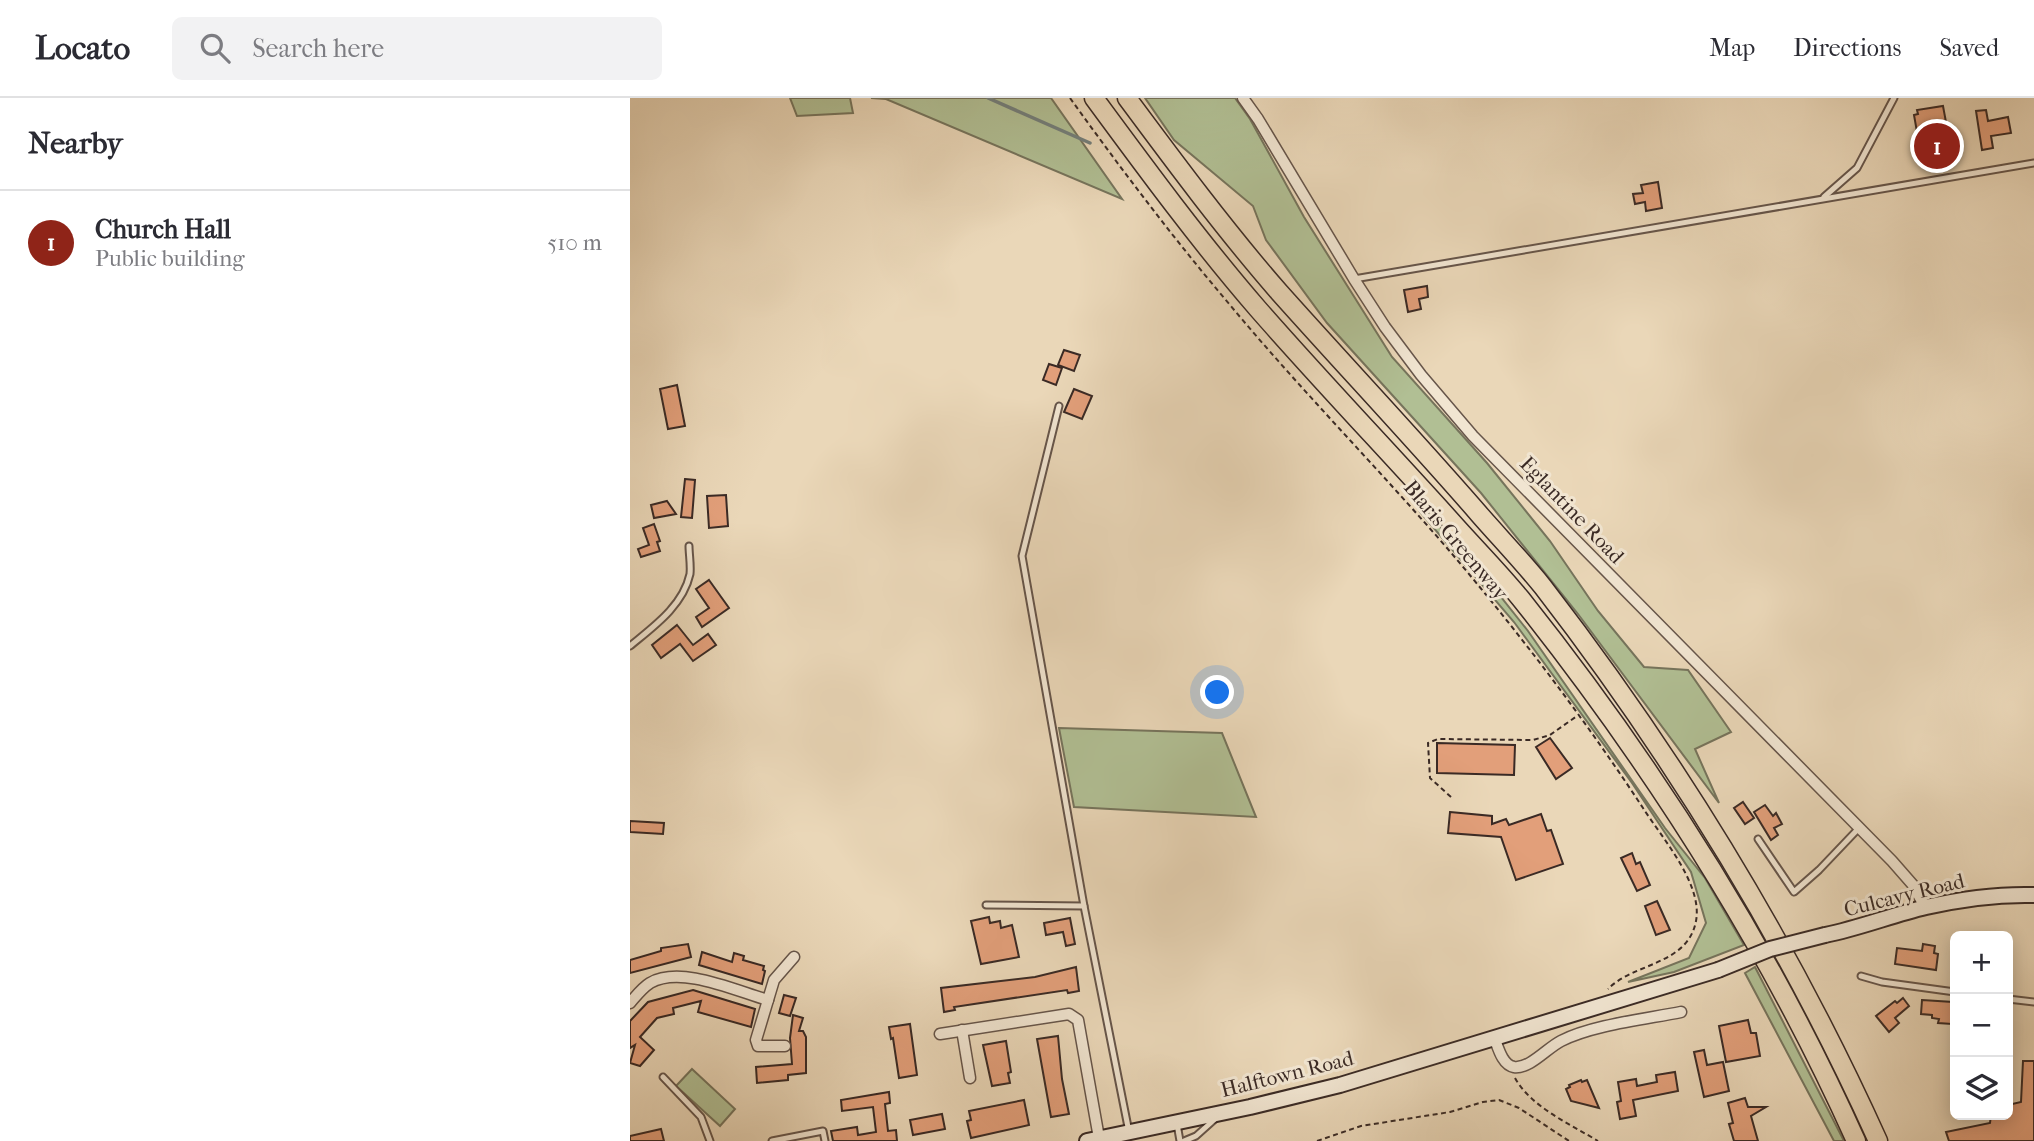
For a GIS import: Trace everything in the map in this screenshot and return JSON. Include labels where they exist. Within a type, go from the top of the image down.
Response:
[{"type":"highway","points":[[1094,98],[1258,309],[1519,597],[1644,765],[1751,936],[1801,1027],[1856,1141]]},
{"type":"highway","points":[[1127,98],[1228,231],[1278,290],[1412,437],[1542,586],[1653,737],[1767,922],[1878,1141]]},
{"type":"street","name":"Eglantine Road","points":[[1243,98],[1354,279],[1420,375],[1473,436],[1859,828],[1913,885],[1925,908]]},
{"type":"street","name":"Culcavy Road","points":[[1825,935],[1925,908],[1995,896],[2034,895]]},
{"type":"street","name":"Halftown Road","points":[[1093,1140],[1340,1085],[1718,970],[1770,949],[1825,935]]},
{"type":"street","points":[[785,1046],[758,1046],[756,1040],[774,980],[794,957]]},
{"type":"street","points":[[630,1003],[651,982],[667,977],[687,976],[768,1000]]},
{"type":"street","points":[[1494,1037],[1508,1065],[1515,1068],[1523,1066],[1574,1035],[1681,1012]]},
{"type":"street","points":[[940,1034],[1069,1014],[1078,1020],[1093,1140]]},
{"type":"street","points":[[962,1030],[970,1078]]},
{"type":"lane","points":[[1823,198],[1857,168],[1894,98]]},
{"type":"lane","points":[[1354,279],[2034,163]]},
{"type":"lane","points":[[1059,406],[1022,556],[1084,906],[1129,1132]]},
{"type":"lane","points":[[630,646],[667,615],[680,597],[690,573],[689,546]]},
{"type":"lane","points":[[1758,839],[1794,892],[1859,828]]},
{"type":"lane","points":[[986,905],[1084,906]]},
{"type":"lane","points":[[1861,976],[1882,982],[1950,991]]},
{"type":"lane","points":[[2013,1000],[2034,1002]]},
{"type":"lane","points":[[663,1077],[701,1116],[710,1141]]},
{"type":"lane","points":[[1176,1121],[1182,1141],[1196,1136],[1223,1112]]},
{"type":"lane","points":[[772,1141],[823,1131],[825,1141]]},
{"type":"path","name":"Blaris Greenway","points":[[1070,98],[1160,219],[1229,304],[1448,549],[1517,635],[1618,770],[1685,872],[1695,895],[1697,911],[1696,924],[1682,948],[1616,981],[1608,989],[1602,1006]]},
{"type":"path","points":[[1451,797],[1430,778],[1428,743],[1438,739],[1533,740],[1550,735],[1578,715]]},
{"type":"path","points":[[1508,1065],[1522,1091],[1559,1118],[1598,1141]]},
{"type":"path","points":[[1317,1141],[1360,1126],[1450,1112],[1499,1100],[1520,1108],[1569,1141]]},
{"type":"green space","points":[[790,98],[850,98],[853,113],[797,116]]},
{"type":"green space","points":[[871,98],[1051,98],[1122,199],[886,99]]},
{"type":"green space","points":[[1145,98],[1235,98],[1250,119],[1304,217],[1392,357],[1487,463],[1550,541],[1598,611],[1644,667],[1688,670],[1731,732],[1695,749],[1719,803],[1578,614],[1481,493],[1327,323],[1266,240],[1253,206],[1174,140]]},
{"type":"green space","points":[[1424,509],[1489,582],[1528,631],[1665,828],[1705,878],[1744,945],[1674,972],[1628,982],[1689,958],[1706,923],[1691,872],[1632,783],[1514,622],[1420,512]]},
{"type":"green space","points":[[1059,728],[1222,733],[1256,817],[1074,807]]},
{"type":"green space","points":[[1755,967],[1844,1141],[1834,1141],[1745,973]]},
{"type":"green space","points":[[692,1069],[735,1109],[720,1126],[676,1086]]},
{"type":"building","points":[[1943,106],[1953,160],[1927,165],[1914,115],[1918,114],[1917,110]]},
{"type":"building","points":[[1986,110],[1988,121],[2008,117],[2011,133],[1991,136],[1993,148],[1982,150],[1976,111]]},
{"type":"building","points":[[1658,182],[1662,208],[1646,211],[1645,202],[1635,204],[1633,194],[1643,193],[1641,185]]},
{"type":"building","points":[[1427,286],[1428,297],[1419,299],[1421,309],[1408,312],[1404,290]]},
{"type":"building","points":[[1064,350],[1080,355],[1074,371],[1058,365]]},
{"type":"building","points":[[1049,364],[1062,368],[1056,385],[1043,380]]},
{"type":"building","points":[[677,385],[685,426],[668,429],[660,389]]},
{"type":"building","points":[[1074,389],[1092,396],[1082,419],[1064,412]]},
{"type":"building","points":[[685,479],[695,480],[692,518],[681,517]]},
{"type":"building","points":[[726,495],[728,526],[709,528],[707,496]]},
{"type":"building","points":[[667,501],[676,514],[654,518],[651,505]]},
{"type":"building","points":[[654,524],[660,541],[657,542],[660,551],[641,557],[638,549],[649,545],[643,528]]},
{"type":"building","points":[[709,580],[729,608],[702,627],[696,617],[709,608],[696,589]]},
{"type":"building","points":[[677,625],[693,645],[708,634],[716,645],[693,661],[680,644],[661,658],[652,645]]},
{"type":"building","points":[[1550,738],[1572,768],[1556,779],[1536,747]]},
{"type":"building","points":[[1437,743],[1515,745],[1514,775],[1437,773]]},
{"type":"building","points":[[1743,802],[1754,818],[1745,824],[1734,808]]},
{"type":"building","points":[[1765,805],[1773,816],[1776,813],[1782,824],[1774,828],[1778,835],[1771,840],[1754,812]]},
{"type":"building","points":[[1450,812],[1492,816],[1492,824],[1506,819],[1509,825],[1541,814],[1547,831],[1551,830],[1563,864],[1516,880],[1501,837],[1448,833]]},
{"type":"building","points":[[630,821],[664,823],[663,834],[630,832]]},
{"type":"building","points":[[1632,853],[1636,864],[1640,862],[1650,885],[1637,891],[1621,858]]},
{"type":"building","points":[[1657,901],[1670,930],[1656,935],[1645,906]]},
{"type":"building","points":[[989,917],[990,923],[1000,921],[1001,928],[1012,925],[1019,957],[981,964],[971,921]]},
{"type":"building","points":[[1070,918],[1075,944],[1066,946],[1063,932],[1046,935],[1044,923]]},
{"type":"building","points":[[688,944],[691,957],[630,973],[630,960],[661,951],[661,948]]},
{"type":"building","points":[[1923,944],[1935,946],[1934,953],[1938,954],[1936,970],[1895,964],[1897,948],[1922,951]]},
{"type":"building","points":[[702,952],[732,962],[734,953],[744,956],[743,960],[764,966],[762,984],[699,965]]},
{"type":"building","points":[[1076,967],[1079,991],[1068,993],[1067,990],[954,1007],[955,1010],[944,1012],[941,988],[1035,977]]},
{"type":"building","points":[[693,990],[755,1009],[751,1027],[698,1012],[701,1001],[673,1008],[674,1014],[657,1018],[640,1037],[654,1050],[640,1066],[630,1063],[635,1045],[630,1048],[630,1021],[648,1002]]},
{"type":"building","points":[[784,995],[796,998],[790,1016],[779,1013]]},
{"type":"building","points":[[1903,998],[1909,1006],[1895,1018],[1899,1023],[1889,1032],[1876,1016]]},
{"type":"building","points":[[1922,1000],[1950,1002],[1950,1024],[1938,1023],[1939,1019],[1932,1018],[1932,1015],[1921,1014]]},
{"type":"building","points":[[793,1015],[803,1018],[799,1031],[803,1031],[806,1037],[806,1073],[788,1075],[788,1080],[757,1083],[756,1067],[792,1064],[790,1038]]},
{"type":"building","points":[[1748,1020],[1751,1033],[1756,1033],[1760,1056],[1726,1062],[1719,1026]]},
{"type":"building","points":[[910,1024],[917,1075],[899,1078],[889,1027]]},
{"type":"building","points":[[1058,1036],[1069,1114],[1051,1117],[1037,1039]]},
{"type":"building","points":[[1006,1041],[1010,1083],[992,1086],[983,1045]]},
{"type":"building","points":[[1704,1050],[1707,1065],[1723,1062],[1729,1091],[1704,1097],[1694,1052]]},
{"type":"building","points":[[2023,1061],[2034,1061],[2034,1141],[1949,1141],[1946,1132],[1990,1123],[1990,1120],[2013,1120],[2013,1104],[2021,1102]]},
{"type":"building","points":[[1675,1072],[1678,1091],[1633,1100],[1636,1116],[1620,1119],[1618,1082],[1636,1079],[1637,1086],[1657,1082],[1656,1075]]},
{"type":"building","points":[[1581,1080],[1587,1080],[1599,1108],[1571,1101],[1566,1089]]},
{"type":"building","points":[[889,1092],[890,1103],[885,1104],[888,1131],[896,1130],[897,1141],[833,1141],[831,1131],[857,1127],[858,1135],[876,1132],[873,1107],[842,1111],[841,1100]]},
{"type":"building","points":[[1745,1098],[1748,1107],[1766,1107],[1751,1116],[1758,1141],[1734,1141],[1729,1124],[1733,1123],[1728,1103]]},
{"type":"building","points":[[1024,1100],[1029,1125],[971,1138],[967,1121],[971,1120],[969,1111]]},
{"type":"building","points":[[942,1114],[945,1129],[913,1135],[910,1120]]},
{"type":"building","points":[[661,1129],[664,1141],[630,1141],[630,1136]]},
{"type":"waterway","points":[[988,98],[1090,143]]},
{"type":"place","name":"Church Hall","points":[[1937,146]]}]
